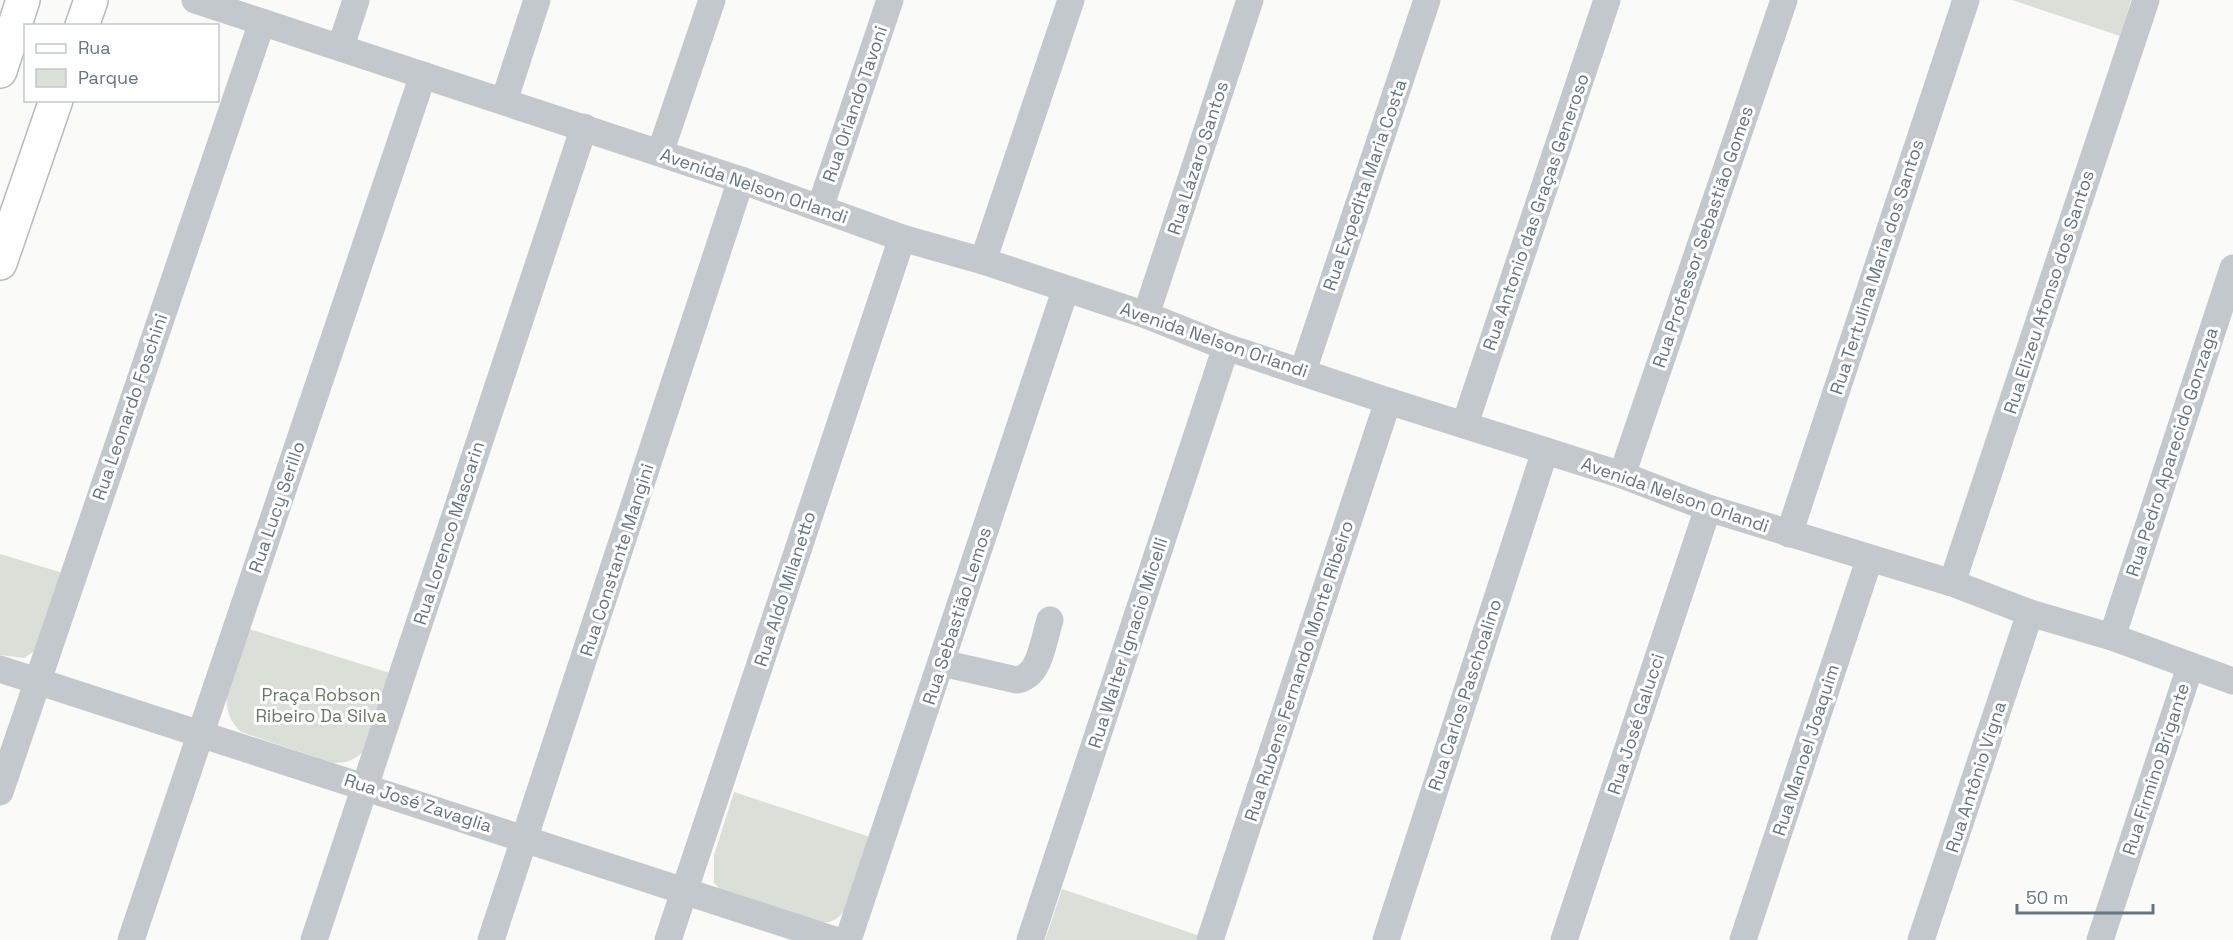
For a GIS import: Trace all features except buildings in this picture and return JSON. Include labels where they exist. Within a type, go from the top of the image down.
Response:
[{"type":"main road","points":[[0,71],[23,0]]},
{"type":"main road","points":[[83,24],[91,0]]},
{"type":"main road","points":[[0,263],[55,102]]},
{"type":"street","name":"Avenida Nelson Orlandi","points":[[195,0],[584,127],[902,238],[983,261],[1065,291],[1146,315],[1226,346],[1388,401],[1622,475],[1708,508],[1869,560],[1952,583],[2030,613],[2112,637],[2233,681]]},
{"type":"street","points":[[341,46],[356,0]]},
{"type":"street","points":[[504,101],[537,0]]},
{"type":"street","points":[[660,153],[712,0]]},
{"type":"street","name":"Rua Orlando Tavoni","points":[[820,208],[890,0]]},
{"type":"street","points":[[983,261],[1071,0]]},
{"type":"street","name":"Rua Lázaro Santos","points":[[1146,315],[1250,0]]},
{"type":"street","name":"Rua Expedita Maria Costa","points":[[1302,370],[1427,0]]},
{"type":"street","name":"Rua Antonio das Graças Generoso","points":[[1465,424],[1607,0]]},
{"type":"street","name":"Rua Professor Sebastião Gomes","points":[[1622,475],[1784,0]]},
{"type":"street","name":"Rua Tertulina Maria dos Santos","points":[[1789,534],[1966,0]]},
{"type":"street","name":"Rua Elizeu Afonso dos Santos","points":[[1952,583],[2146,0]]},
{"type":"street","name":"Rua Leonardo Foschini","points":[[0,792],[262,22]]},
{"type":"street","name":"Rua Lucy Serillo","points":[[131,940],[423,75]]},
{"type":"street","name":"Rua Lorenco Mascarin","points":[[314,940],[584,127]]},
{"type":"street","name":"Rua Constante Mangini","points":[[491,940],[741,180]]},
{"type":"street","name":"Rua Aldo Milanetto","points":[[668,940],[902,238]]},
{"type":"street","name":"Rua Pedro Aparecido Gonzaga","points":[[2112,637],[2233,268]]},
{"type":"street","name":"Rua Sebastião Lemos","points":[[848,940],[1065,291]]},
{"type":"street","name":"Rua Walter Ignacio Micelli","points":[[1030,940],[1226,346]]},
{"type":"street","name":"Rua Rubens Fernando Monte Ribeiro","points":[[1210,940],[1388,401]]},
{"type":"street","name":"Rua Carlos Paschoalino","points":[[1386,940],[1545,451]]},
{"type":"street","name":"Rua José Galucci","points":[[1564,940],[1708,508]]},
{"type":"street","name":"Rua Manoel Joaquim","points":[[1743,940],[1869,560]]},
{"type":"street","name":"Rua Antônio Vigna","points":[[1921,940],[2030,613]]},
{"type":"street","points":[[942,663],[1017,680],[1027,678],[1034,671],[1050,620]]},
{"type":"street","name":"Rua Firmino Brigante","points":[[2100,940],[2190,667]]},
{"type":"street","name":"Rua José Zavaglia","points":[[0,669],[835,940]]},
{"type":"green space","points":[[2012,0],[2131,0],[2120,36]]},
{"type":"green space","points":[[0,554],[66,574],[35,651],[24,658],[0,655]]},
{"type":"green space","name":"Praça Robson Ribeiro Da Silva","points":[[249,629],[390,673],[365,750],[354,759],[333,763],[241,732],[232,721],[227,709],[227,696],[233,669]]},
{"type":"green space","points":[[734,792],[873,838],[858,887],[845,910],[837,918],[826,922],[814,922],[723,892],[714,883],[714,855]]},
{"type":"green space","points":[[1062,889],[1200,936],[1198,940],[1045,940]]}]
